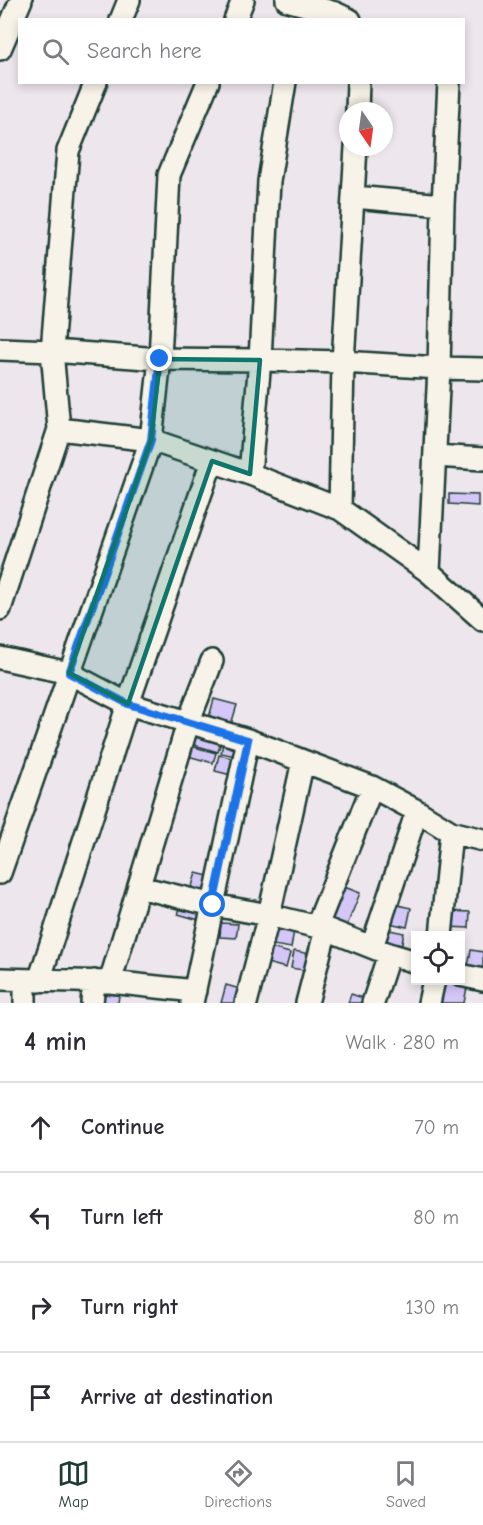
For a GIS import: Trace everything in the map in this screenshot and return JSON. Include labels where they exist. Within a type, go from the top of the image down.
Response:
[{"type":"street","points":[[0,49],[21,0]]},
{"type":"street","points":[[122,18],[129,0]]},
{"type":"street","points":[[236,18],[243,0]]},
{"type":"street","points":[[293,7],[342,11]]},
{"type":"street","points":[[0,609],[59,429],[52,351],[68,151],[95,84]]},
{"type":"street","points":[[0,873],[151,440],[160,359],[169,175],[207,84]]},
{"type":"street","points":[[250,474],[260,360],[269,181],[285,84]]},
{"type":"street","points":[[357,102],[358,84]]},
{"type":"street","points":[[429,572],[449,84]]},
{"type":"street","points":[[340,509],[343,362],[356,156]]},
{"type":"street","points":[[354,197],[443,205]]},
{"type":"street","points":[[0,349],[160,359],[343,362],[439,369],[483,369]]},
{"type":"street","points":[[59,429],[151,440],[212,460],[340,509],[429,572],[483,620]]},
{"type":"street","points":[[435,456],[483,459]]},
{"type":"street","points":[[25,1003],[212,460]]},
{"type":"street","points":[[0,658],[69,673],[128,704],[248,740],[303,760],[372,787],[452,832],[483,840]]},
{"type":"street","points":[[92,1003],[139,887],[188,723],[212,661]]},
{"type":"street","points":[[0,979],[102,982],[194,997],[248,740]]},
{"type":"street","points":[[246,1003],[269,915],[303,760]]},
{"type":"street","points":[[307,1003],[322,927],[372,787]]},
{"type":"street","points":[[373,1003],[380,950],[417,811]]},
{"type":"street","points":[[442,931],[452,832]]},
{"type":"street","points":[[139,887],[322,927],[411,960]]},
{"type":"street","points":[[465,976],[483,980]]},
{"type":"street","points":[[429,1003],[433,985]]},
{"type":"highlighted area","points":[[160,359],[260,360],[250,474],[212,461],[128,704],[69,673],[151,440]]},
{"type":"building","points":[[449,494],[478,495],[478,506],[449,504]]},
{"type":"building","points":[[214,699],[237,705],[229,731],[207,725]]},
{"type":"building","points":[[195,731],[222,738],[218,752],[191,744]]},
{"type":"building","points":[[224,738],[243,742],[240,757],[221,753]]},
{"type":"building","points":[[191,746],[216,753],[213,763],[188,756]]},
{"type":"building","points":[[219,755],[239,760],[235,776],[215,771]]},
{"type":"building","points":[[196,873],[216,878],[209,901],[189,896]]},
{"type":"building","points":[[342,886],[360,893],[346,928],[327,920]]},
{"type":"building","points":[[389,903],[411,908],[407,927],[385,922]]},
{"type":"building","points":[[181,906],[202,911],[199,920],[178,914]]},
{"type":"building","points":[[448,911],[470,912],[469,928],[447,927]]},
{"type":"building","points":[[221,923],[238,924],[236,938],[220,937]]},
{"type":"building","points":[[270,925],[294,930],[291,948],[267,944]]},
{"type":"building","points":[[385,929],[404,933],[401,947],[382,943]]},
{"type":"building","points":[[267,947],[290,953],[286,968],[263,962]]},
{"type":"building","points":[[471,950],[483,952],[483,969],[468,966]]},
{"type":"building","points":[[294,951],[311,954],[308,971],[291,968]]},
{"type":"building","points":[[226,985],[247,991],[243,1003],[221,1003]]},
{"type":"building","points":[[444,985],[467,987],[464,1003],[440,1003]]},
{"type":"building","points":[[98,994],[119,995],[118,1003],[98,1003]]},
{"type":"building","points":[[351,994],[366,999],[364,1003],[348,1003]]},
{"type":"route","points":[[160,359],[151,440],[69,673],[128,704],[248,740],[213,905]]}]
